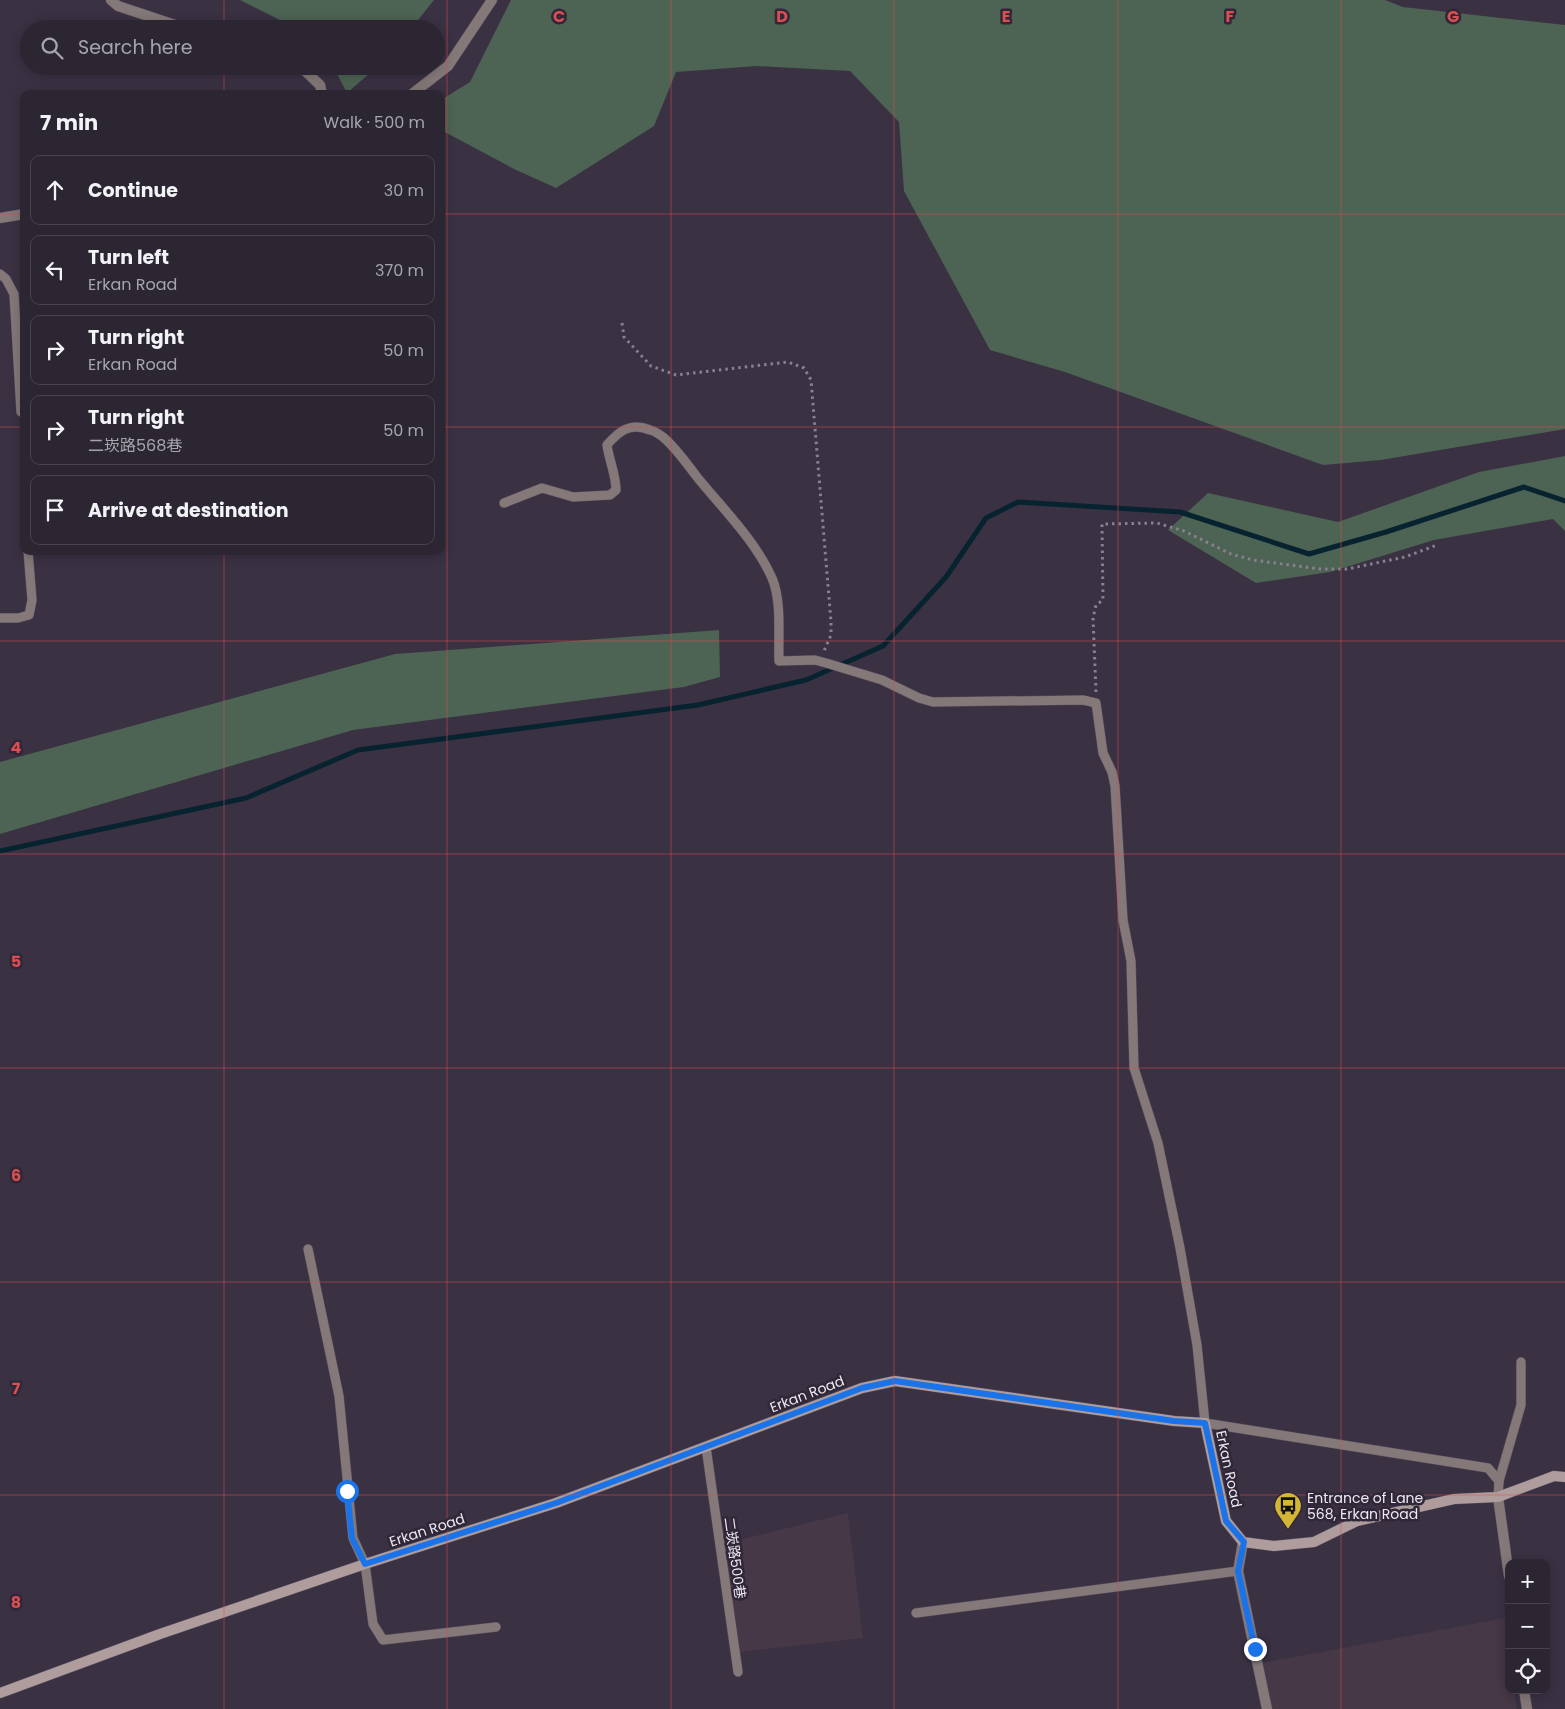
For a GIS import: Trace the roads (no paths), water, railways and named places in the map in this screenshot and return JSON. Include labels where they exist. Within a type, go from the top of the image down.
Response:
[{"type":"street","points":[[112,0],[118,6],[160,20]]},
{"type":"street","points":[[445,68],[492,0]]},
{"type":"street","points":[[309,75],[320,85],[321,90]]},
{"type":"street","points":[[417,90],[436,75]]},
{"type":"street","points":[[0,218],[20,215]]},
{"type":"street","name":"Erkan Road","points":[[0,1693],[160,1634],[365,1564],[556,1503],[862,1388],[895,1381],[1174,1421],[1205,1423],[1226,1521],[1244,1542]]},
{"type":"street","points":[[1267,1709],[1238,1571],[1244,1542],[1274,1546],[1314,1542],[1356,1522],[1454,1499],[1498,1497],[1554,1476],[1565,1477]]},
{"type":"street","points":[[1498,1497],[1507,1559]]},
{"type":"street","points":[[1525,1694],[1527,1709]]},
{"type":"lane","points":[[0,274],[6,279],[14,294],[20,395]]},
{"type":"lane","points":[[504,503],[542,488],[573,497],[610,495],[616,490],[616,482],[607,445],[617,433],[626,428],[638,427],[649,429],[663,437],[752,543],[771,577],[777,600],[779,661],[815,660],[882,680],[919,698],[933,702],[1083,700],[1096,703],[1103,754],[1112,772],[1115,786],[1123,920],[1130,962],[1134,1068],[1158,1143],[1180,1248],[1197,1345],[1205,1423],[1488,1468],[1499,1481]]},
{"type":"lane","points":[[0,618],[18,618],[29,615],[32,600],[28,555]]},
{"type":"lane","points":[[308,1249],[339,1396],[352,1538],[365,1564],[373,1624],[383,1640],[496,1627]]},
{"type":"lane","points":[[1498,1497],[1499,1481],[1522,1405],[1521,1362]]},
{"type":"lane","name":"二崁路500巷","points":[[706,1447],[738,1672]]},
{"type":"lane","points":[[916,1613],[1238,1571]]},
{"type":"waterway","points":[[0,851],[246,798],[358,750],[698,705],[806,680],[883,646],[946,577],[986,518],[1018,502],[1180,512],[1309,554],[1386,532],[1524,487],[1565,501]]},
{"type":"place","name":"Entrance of Lane 568, Erkan Road","points":[[1288,1530]]}]
